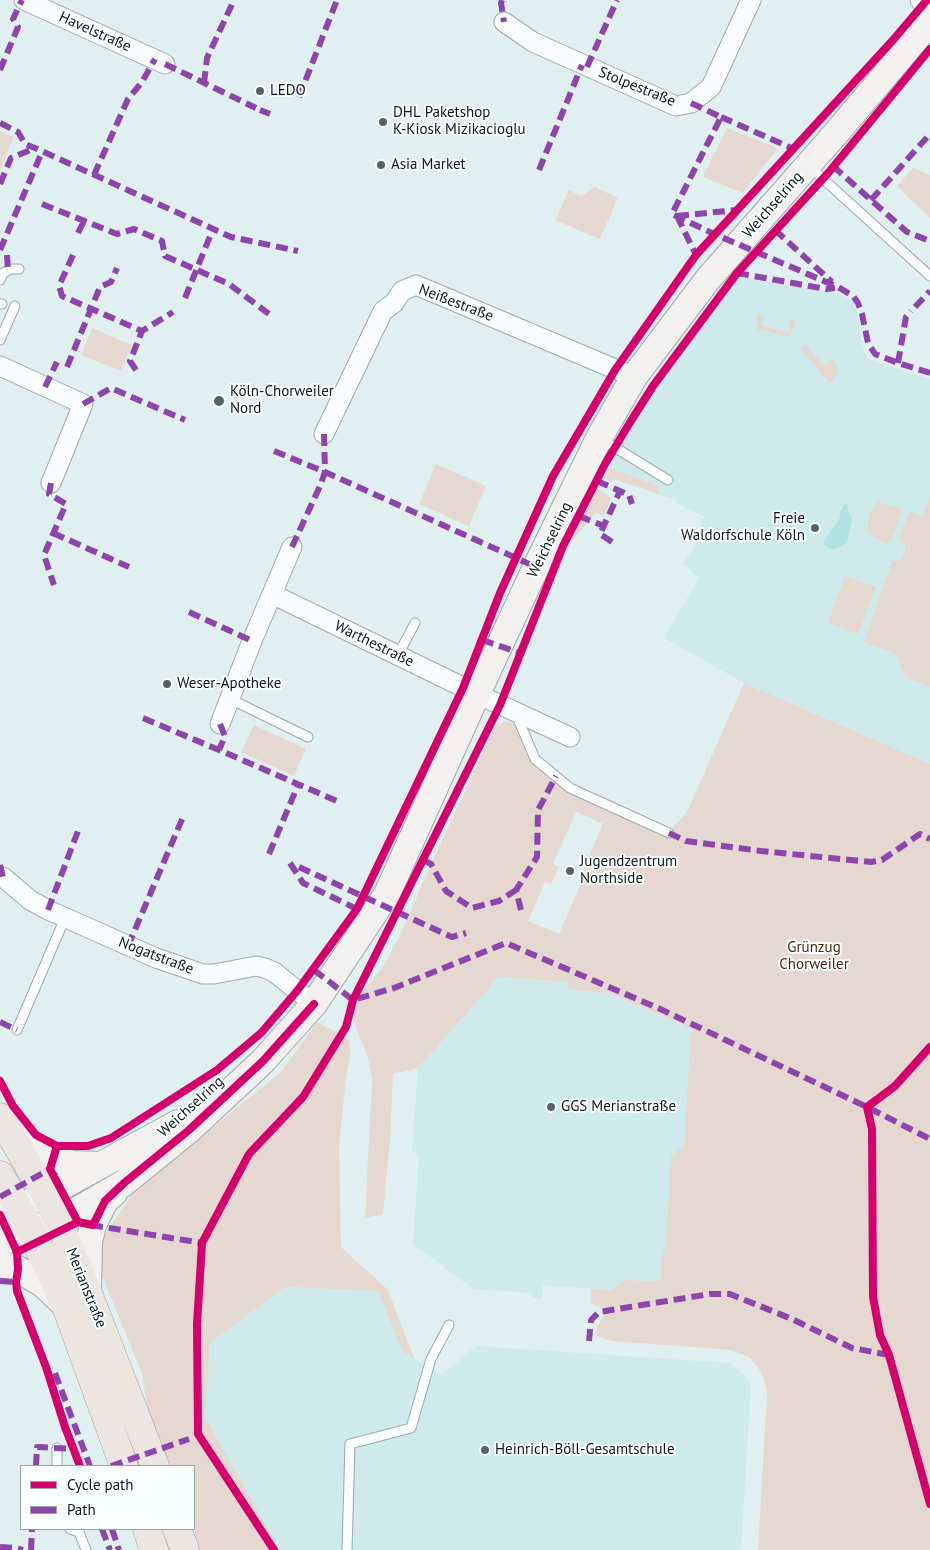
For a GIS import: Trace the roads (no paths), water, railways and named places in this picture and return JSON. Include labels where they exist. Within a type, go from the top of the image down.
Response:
[{"type":"main road","name":"Merianstraße","points":[[0,1116],[46,1195],[58,1220],[77,1299],[124,1465]]},
{"type":"main road","name":"Merianstraße","points":[[0,1176],[17,1218],[77,1299],[155,1465]]},
{"type":"main road","points":[[147,1530],[154,1550]]},
{"type":"main road","points":[[177,1530],[185,1550]]},
{"type":"street","name":"Havelstraße","points":[[24,0],[165,64]]},
{"type":"street","name":"Stolpestraße","points":[[504,22],[533,42],[676,106],[691,103],[711,87],[751,0]]},
{"type":"street","points":[[920,0],[930,9]]},
{"type":"street","name":"Weichselring","points":[[17,1218],[58,1220],[124,1183],[189,1130],[228,1094],[263,1061],[314,1004],[387,894],[476,694],[599,438],[634,377],[708,279],[930,22]]},
{"type":"street","name":"Neißestraße","points":[[324,434],[383,311],[394,303],[402,291],[416,284],[634,377]]},
{"type":"street","points":[[0,366],[82,404],[51,483]]},
{"type":"street","points":[[220,724],[292,547]]},
{"type":"street","name":"Warthestraße","points":[[272,594],[476,694],[570,737]]},
{"type":"street","name":"Nogatstraße","points":[[3,877],[30,900],[65,918],[156,958],[192,972],[203,974],[214,974],[256,966],[266,968],[274,972],[314,1004]]},
{"type":"street","name":"Weichselring","points":[[17,1218],[46,1195],[161,1133],[228,1094]]},
{"type":"street","points":[[0,1116],[27,1147],[73,1164],[100,1165]]},
{"type":"street","points":[[0,1264],[18,1269],[44,1286],[77,1299],[93,1225],[105,1202],[124,1183]]},
{"type":"street","points":[[0,1244],[11,1238],[17,1218]]},
{"type":"lane","points":[[808,165],[930,276]]},
{"type":"lane","points":[[0,280],[3,273],[8,270],[19,270]]},
{"type":"lane","points":[[0,340],[15,306]]},
{"type":"lane","points":[[599,438],[668,480]]},
{"type":"lane","points":[[398,655],[415,623]]},
{"type":"lane","points":[[230,699],[308,737]]},
{"type":"lane","points":[[516,712],[536,759],[570,788],[668,833]]},
{"type":"lane","points":[[17,1030],[65,918]]},
{"type":"lane","points":[[347,1550],[350,1444],[411,1428],[431,1359],[450,1325]]},
{"type":"lane","points":[[57,1448],[57,1465]]},
{"type":"lane","points":[[73,1530],[79,1532],[86,1550]]},
{"type":"water","points":[[845,504],[847,504],[852,520],[847,542],[836,549],[830,549],[823,543],[837,523],[840,512]]},
{"type":"place","name":"LEDO","points":[[260,91]]},
{"type":"place","name":"DHL Paketshop K-Kiosk Mizikacioglu","points":[[383,122]]},
{"type":"place","name":"Asia Market","points":[[381,165]]},
{"type":"place","name":"Köln-Chorweiler Nord","points":[[219,401]]},
{"type":"place","name":"Freie Waldorfschule Köln","points":[[815,528]]},
{"type":"place","name":"Weser-Apotheke","points":[[167,684]]},
{"type":"place","name":"Jugendzentrum Northside","points":[[570,871]]},
{"type":"place","name":"GGS Merianstraße","points":[[551,1107]]},
{"type":"place","name":"Heinrich-Böll-Gesamtschule","points":[[485,1450]]},
{"type":"park label","name":"Grünzug Chorweiler","points":[[814,956]]}]
